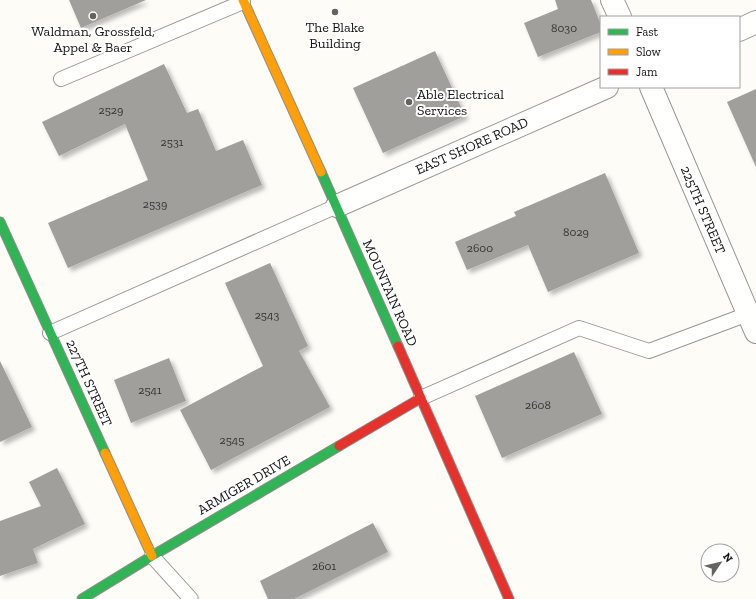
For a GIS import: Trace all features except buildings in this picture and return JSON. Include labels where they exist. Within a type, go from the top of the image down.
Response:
[{"type":"street","points":[[612,0],[620,16]]},
{"type":"street","name":"MOUNTAIN ROAD","points":[[243,1],[337,206],[509,599]]},
{"type":"street","points":[[740,30],[756,22]]},
{"type":"street","name":"EAST SHORE ROAD","points":[[337,206],[605,88]]},
{"type":"street","name":"225TH STREET","points":[[651,88],[752,323]]},
{"type":"street","name":"227TH STREET","points":[[0,222],[152,556]]},
{"type":"street","name":"ARMIGER DRIVE","points":[[82,599],[152,556],[421,398]]},
{"type":"lane","points":[[61,79],[243,1]]},
{"type":"lane","points":[[50,333],[337,206]]},
{"type":"lane","points":[[421,398],[579,328],[649,350],[752,323]]},
{"type":"lane","points":[[152,556],[191,599]]},
{"type":"traffic: fast","points":[[321,172],[398,346]]},
{"type":"traffic: fast","points":[[0,222],[105,453]]},
{"type":"traffic: fast","points":[[82,599],[339,446]]},
{"type":"traffic: slow","points":[[243,0],[321,172]]},
{"type":"traffic: slow","points":[[105,453],[152,556]]},
{"type":"traffic: jam","points":[[398,346],[509,599]]},
{"type":"traffic: jam","points":[[339,446],[421,398]]},
{"type":"place","name":"The Blake Building","points":[[335,12]]},
{"type":"place","name":"Waldman, Grossfeld, Appel & Baer","points":[[93,16]]},
{"type":"place","name":"Able Electrical Services","points":[[409,102]]}]
